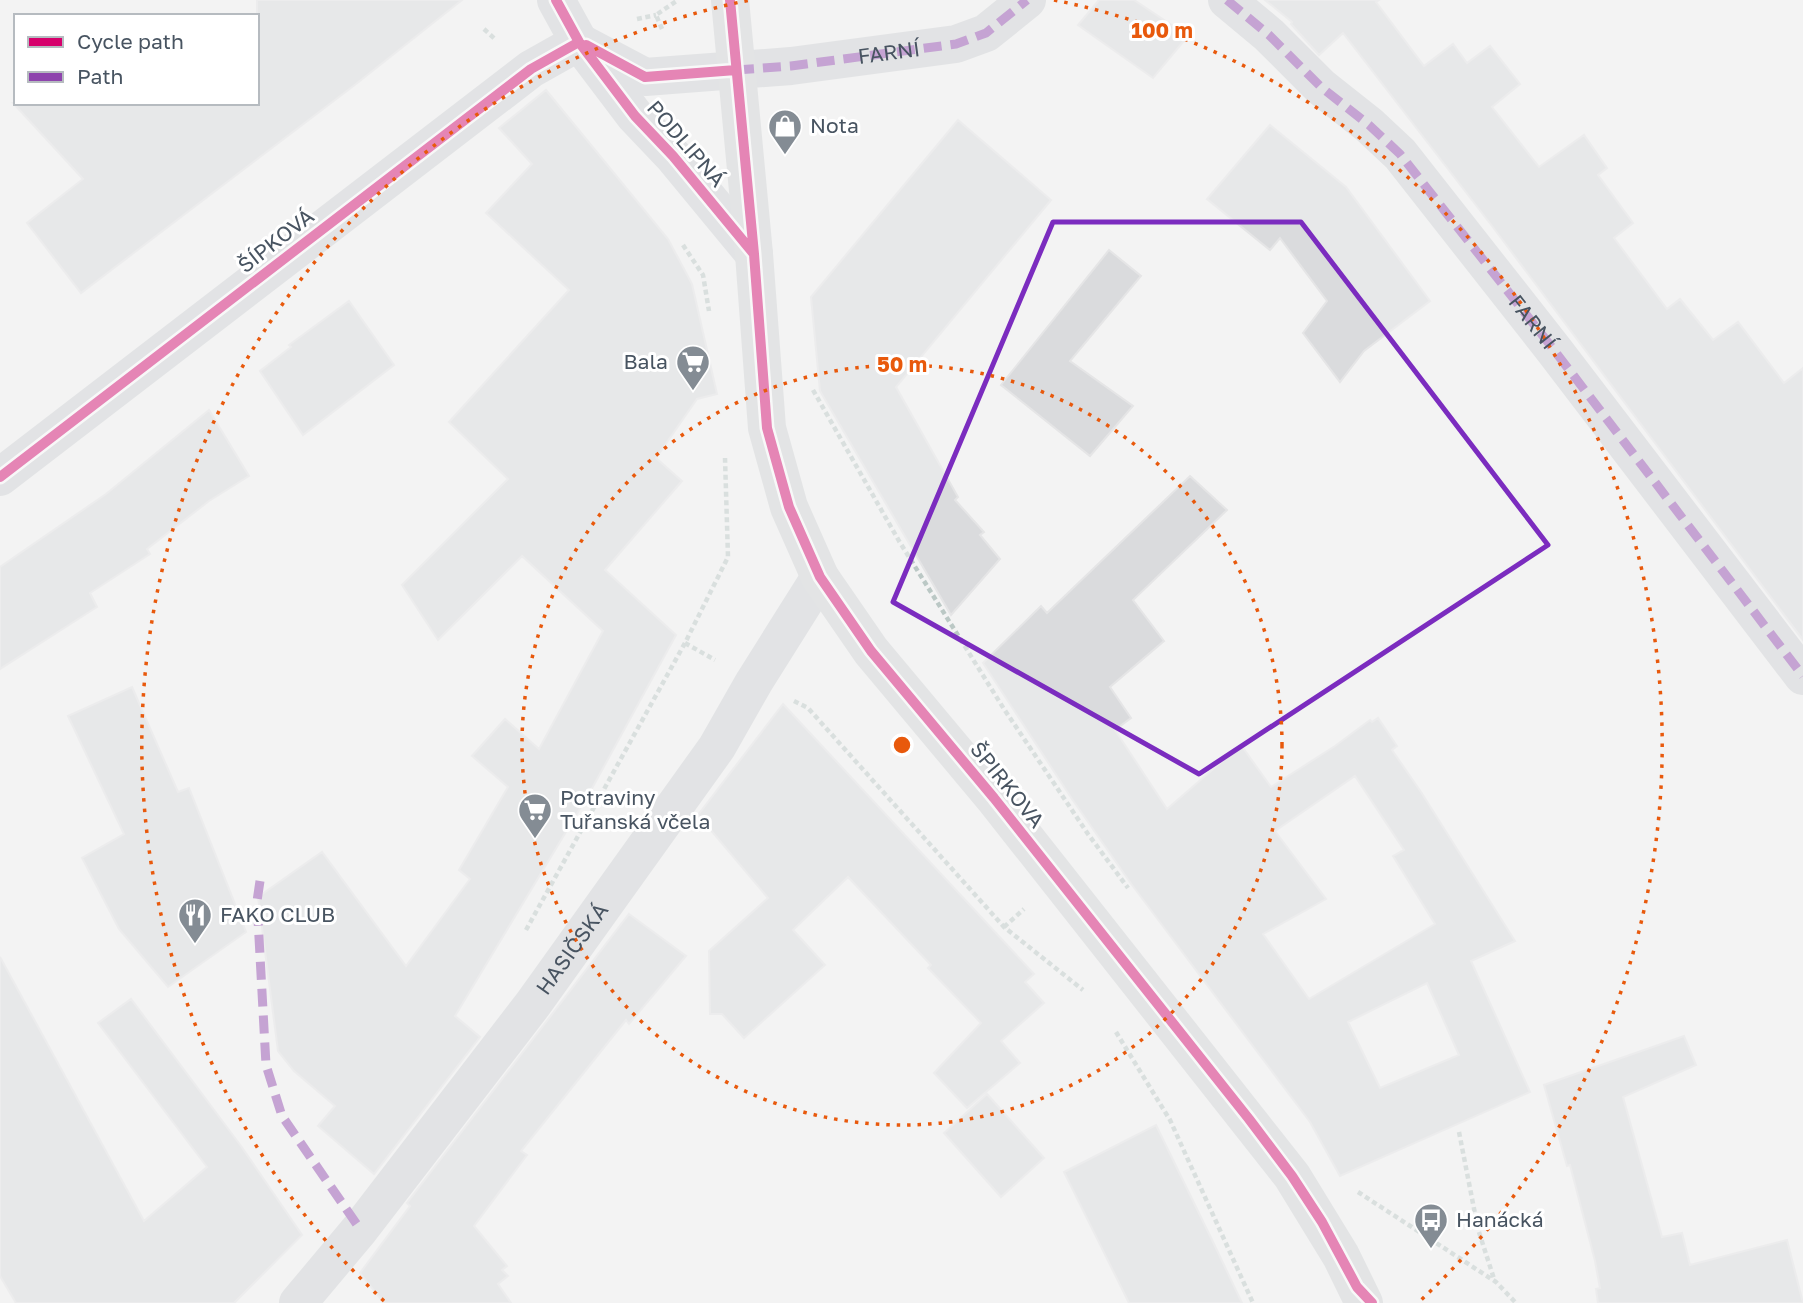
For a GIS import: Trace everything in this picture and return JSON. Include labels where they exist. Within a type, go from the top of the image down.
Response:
[{"type":"main road","name":"PODLIPNÁ","points":[[730,0],[754,254]]},
{"type":"main road","name":"ŠPIRKOVA","points":[[754,254],[766,428],[789,507],[820,577],[871,651],[1002,808],[1292,1175],[1322,1222],[1364,1298]]},
{"type":"street","points":[[556,0],[579,42]]},
{"type":"street","name":"FARNÍ","points":[[736,70],[791,66],[956,44],[986,33],[1027,0]]},
{"type":"street","name":"FARNÍ","points":[[1227,0],[1269,36],[1321,87],[1400,154],[1563,361],[1803,676]]},
{"type":"street","name":"PODLIPNÁ","points":[[579,42],[645,77],[736,70]]},
{"type":"street","name":"PODLIPNÁ","points":[[579,42],[635,116],[673,156],[754,254]]},
{"type":"street","name":"ŠÍPKOVÁ","points":[[0,477],[531,69],[579,42]]},
{"type":"street","name":"HASIČSKÁ","points":[[298,1303],[360,1229],[533,1004],[717,747],[820,577]]},
{"type":"path","points":[[791,66],[794,148]]},
{"type":"path","points":[[742,141],[793,134]]},
{"type":"path","points":[[680,240],[703,275],[709,314]]},
{"type":"path","points":[[812,378],[813,391],[899,541],[1004,709],[1088,834],[1129,889]]},
{"type":"path","points":[[519,942],[685,643],[728,557],[724,448]]},
{"type":"path","points":[[685,643],[754,682],[808,708],[1004,927],[1087,993]]},
{"type":"path","points":[[1112,1024],[1170,1120],[1253,1303]]},
{"type":"path","points":[[1459,1132],[1478,1229],[1496,1282]]},
{"type":"path","points":[[1355,1191],[1496,1282],[1516,1303]]},
{"type":"highlighted area","points":[[1053,222],[1301,222],[1548,545],[1199,774],[893,602]]},
{"type":"building","points":[[257,0],[462,0],[81,293],[27,223],[83,179],[15,105],[259,105]]},
{"type":"building","points":[[1099,0],[1134,0],[1188,36],[1153,78],[1078,25]]},
{"type":"building","points":[[1265,0],[1379,0],[1376,2],[1424,66],[1453,44],[1467,63],[1490,46],[1520,84],[1492,107],[1539,167],[1584,135],[1607,168],[1598,175],[1633,223],[1614,238],[1667,309],[1680,299],[1713,340],[1738,322],[1784,383],[1803,368],[1803,640],[1492,226],[1343,33],[1319,55],[1292,22]]},
{"type":"building","points":[[546,90],[668,239],[692,284],[717,394],[697,399],[656,458],[682,481],[605,570],[676,635],[590,792],[455,1016],[480,1037],[374,1174],[318,1126],[335,1106],[294,1071],[278,1051],[258,897],[322,852],[406,966],[470,879],[459,870],[508,787],[472,756],[505,719],[539,749],[603,631],[522,556],[438,640],[402,585],[508,479],[449,422],[569,290],[486,213],[532,164],[499,128]]},
{"type":"building","points":[[958,120],[1051,200],[896,387],[958,497],[955,500],[984,532],[980,535],[1000,559],[951,615],[820,391],[811,297]]},
{"type":"building","points":[[1270,125],[1346,187],[1430,301],[1364,351],[1340,382],[1303,333],[1327,301],[1280,238],[1270,250],[1207,199]]},
{"type":"building","points":[[1109,250],[1141,276],[1070,361],[1133,406],[1090,456],[1001,385]]},
{"type":"building","points":[[349,301],[394,365],[303,435],[260,371],[291,347],[289,345]]},
{"type":"building","points":[[209,410],[249,476],[209,501],[147,549],[150,554],[90,593],[97,607],[0,669],[0,567],[106,494]]},
{"type":"building","points":[[1190,476],[1227,510],[1133,600],[1164,641],[1110,687],[1131,718],[1115,730],[1167,809],[1241,745],[1271,787],[1370,720],[1372,722],[1378,718],[1397,746],[1392,750],[1515,941],[1471,961],[1530,1092],[1340,1176],[1310,1122],[1132,885],[983,663],[1041,606],[1047,613]],"holes":[[[1355,776],[1404,850],[1393,856],[1435,924],[1309,999],[1263,934],[1326,899],[1275,831]],[[1427,983],[1459,1055],[1380,1088],[1348,1022]]]},
{"type":"building","points":[[132,687],[178,792],[189,788],[246,932],[168,987],[119,929],[82,858],[124,834],[68,716]]},
{"type":"building","points":[[783,704],[1034,974],[1025,982],[1044,1003],[1001,1041],[1020,1063],[967,1108],[934,1073],[981,1023],[928,968],[931,965],[848,877],[793,930],[825,965],[744,1038],[722,1014],[710,1014],[709,951],[768,898],[698,815]]},
{"type":"building","points":[[629,914],[686,956],[629,1024],[626,1020],[521,1151],[527,1155],[474,1226],[507,1266],[502,1270],[508,1276],[498,1284],[511,1303],[384,1303],[360,1273],[410,1206],[407,1203]]},
{"type":"building","points":[[0,957],[144,1221],[207,1167],[98,1023],[131,999],[241,1146],[302,1235],[234,1303],[16,1303],[0,1276]]},
{"type":"building","points":[[1684,1036],[1696,1065],[1623,1097],[1662,1237],[1682,1233],[1690,1265],[1787,1240],[1803,1303],[1598,1303],[1596,1289],[1600,1288],[1595,1261],[1570,1165],[1567,1166],[1544,1085]]},
{"type":"building","points":[[987,1094],[1044,1158],[1001,1197],[944,1133]]},
{"type":"building","points":[[1156,1125],[1242,1303],[1129,1303],[1064,1172]]},
{"type":"marked path","points":[[736,70],[791,66],[956,44],[986,33],[1027,0]]},
{"type":"marked path","points":[[1227,0],[1269,35],[1321,87],[1400,154],[1554,350],[1803,676]]},
{"type":"marked path","points":[[260,881],[257,901],[266,1065],[282,1116],[360,1229]]},
{"type":"cycle path","points":[[556,0],[579,42],[635,116],[673,156],[754,254]]},
{"type":"cycle path","points":[[730,0],[767,428],[789,507],[820,577],[871,651],[994,798],[1249,1119],[1292,1176],[1322,1222],[1357,1287],[1372,1303]]},
{"type":"cycle path","points":[[0,477],[531,69],[579,42]]},
{"type":"cycle path","points":[[586,45],[645,77],[736,70]]},
{"type":"place","name":"Nota","points":[[785,156]]},
{"type":"place","name":"Bala","points":[[693,392]]},
{"type":"place","name":"Potraviny Tuřanská včela","points":[[535,840]]},
{"type":"place","name":"FAKO CLUB","points":[[195,945]]},
{"type":"place","name":"Hanácká","points":[[1431,1250]]}]
